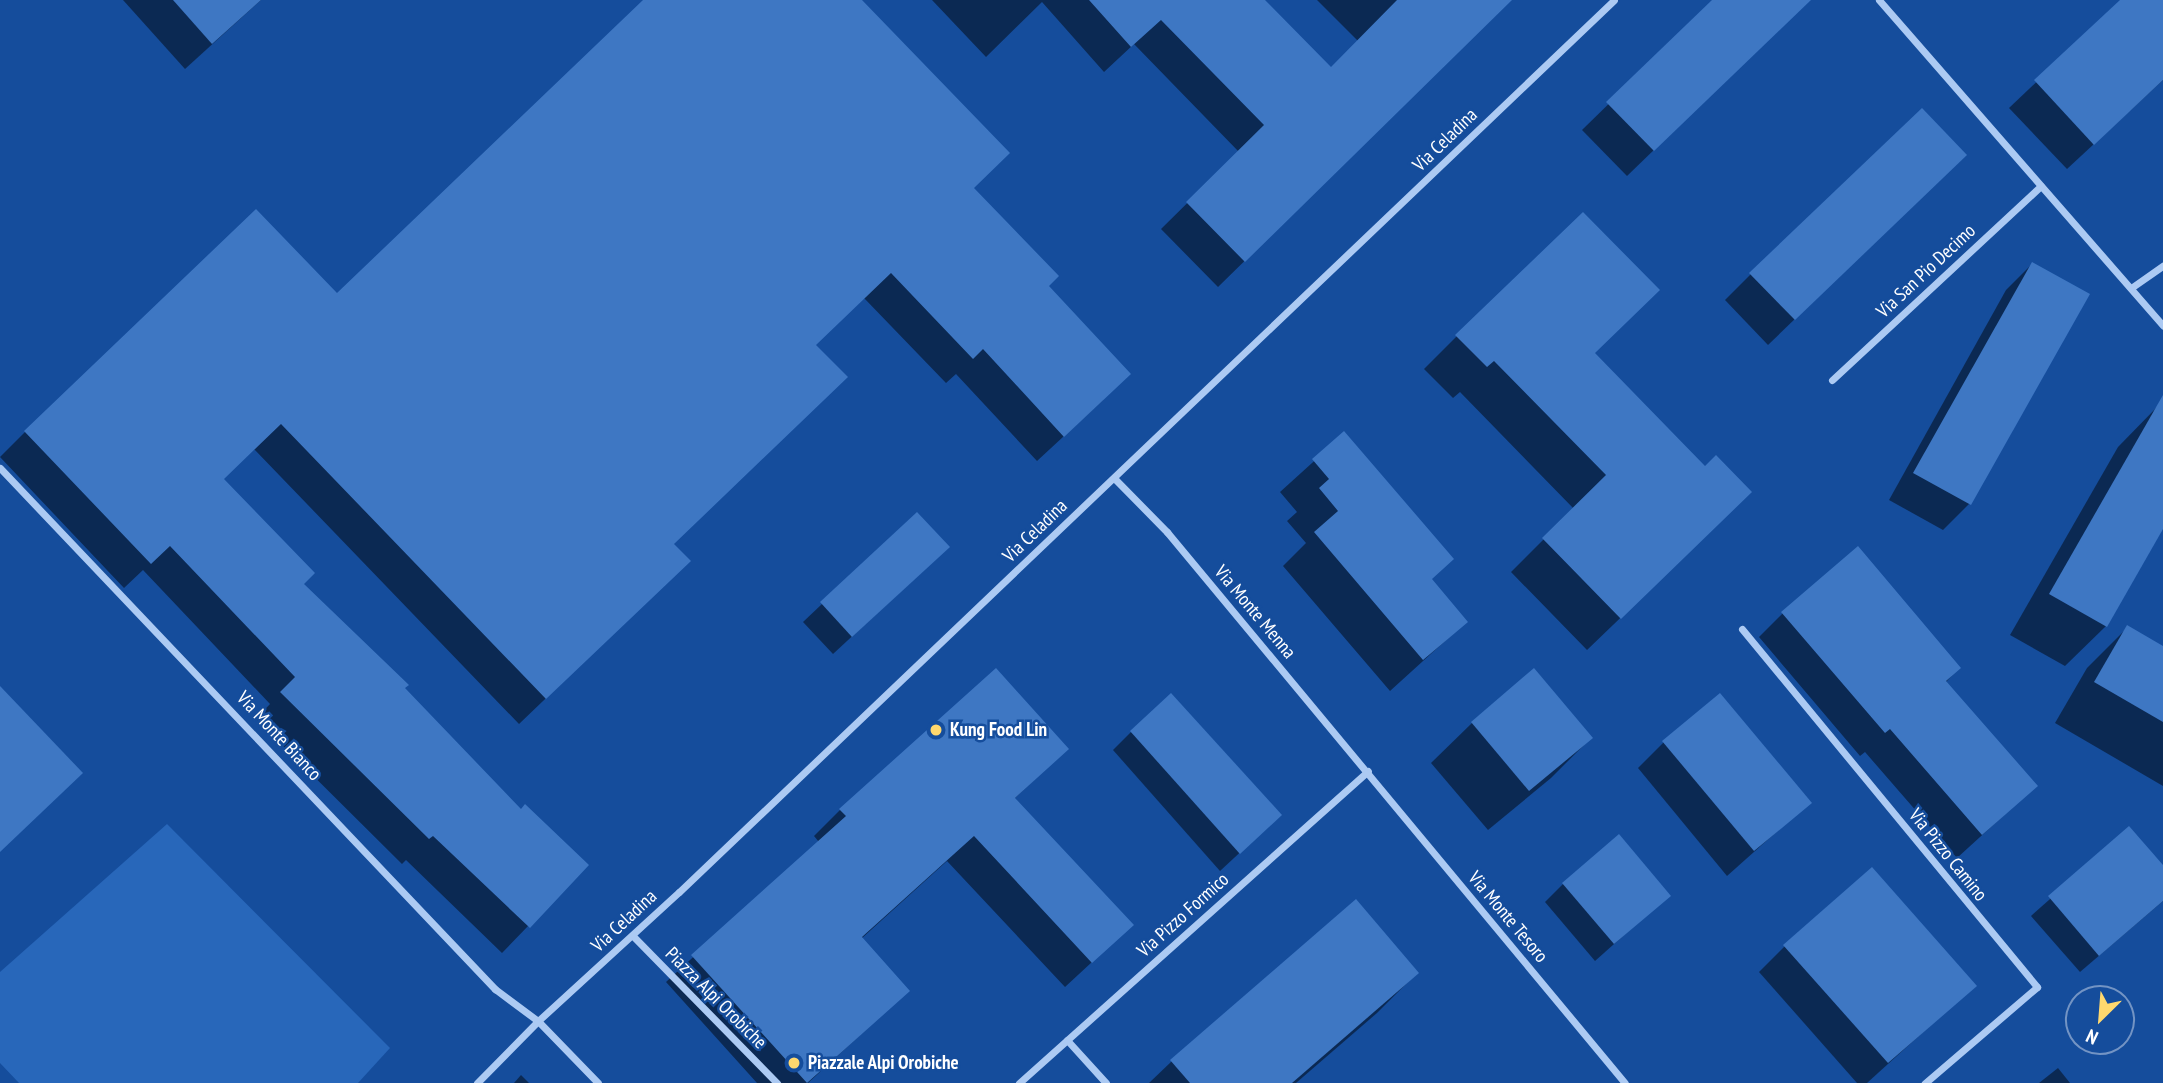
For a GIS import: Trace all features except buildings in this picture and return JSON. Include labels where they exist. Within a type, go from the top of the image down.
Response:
[{"type":"street","name":"Via Celadina","points":[[477,1083],[538,1021],[633,936],[1614,0]]},
{"type":"street","points":[[1879,0],[2163,325]]},
{"type":"street","name":"Via San Pio Decimo","points":[[1832,380],[2041,186]]},
{"type":"street","points":[[2131,288],[2163,266]]},
{"type":"street","name":"Via Monte Bianco","points":[[0,468],[495,989],[538,1021]]},
{"type":"street","name":"Via Monte Menna","points":[[1114,478],[1167,531],[1368,771]]},
{"type":"street","name":"Via Pizzo Camino","points":[[1742,629],[2037,987],[1925,1083]]},
{"type":"street","name":"Via Pizzo Formico","points":[[1019,1083],[1368,771]]},
{"type":"street","name":"Via Monte Tesoro","points":[[1368,771],[1625,1083]]},
{"type":"street","name":"Piazza Alpi Orobiche","points":[[633,936],[777,1083]]},
{"type":"street","points":[[538,1021],[598,1083]]},
{"type":"street","points":[[1067,1040],[1106,1083]]},
{"type":"shaded area","points":[[167,824],[390,1048],[358,1083],[19,1083],[0,1063],[0,972]]},
{"type":"place","name":"Kung Food Lin","points":[[936,730]]},
{"type":"place","name":"Piazzale Alpi Orobiche","points":[[794,1063]]}]
